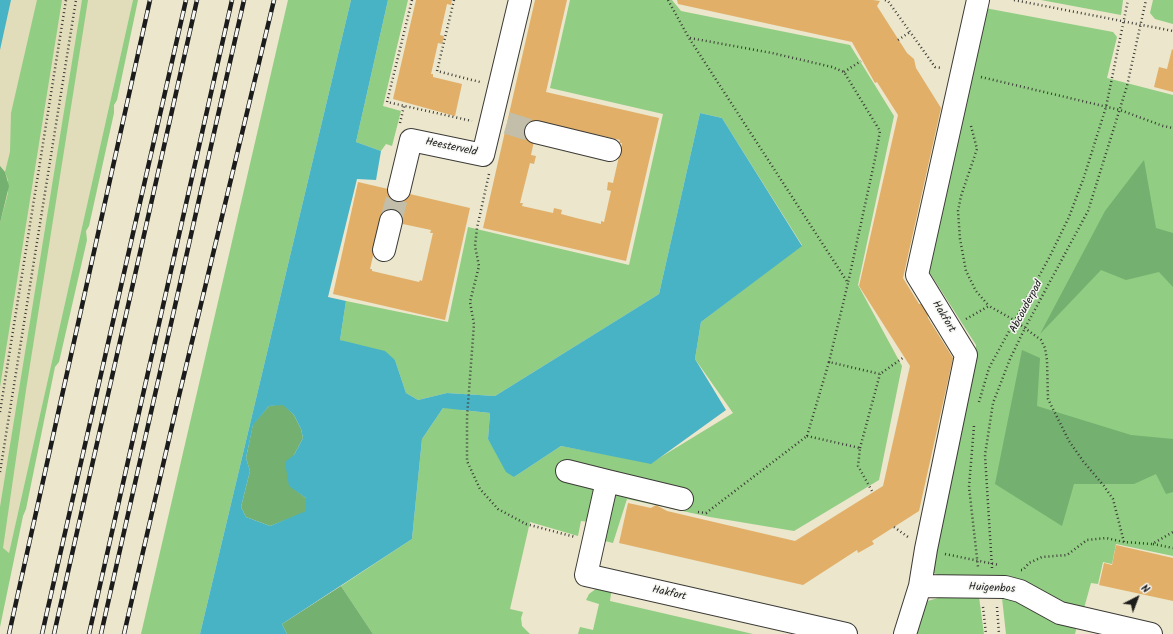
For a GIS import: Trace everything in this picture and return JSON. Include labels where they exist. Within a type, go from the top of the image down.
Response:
[{"type":"street","name":"Heesterveld","points":[[399,190],[411,140],[483,155],[496,123],[500,87],[520,0]]},
{"type":"street","name":"Hakfort","points":[[905,634],[920,586],[926,549],[966,355],[917,275],[978,0]]},
{"type":"street","points":[[536,132],[610,150]]},
{"type":"street","points":[[384,250],[391,221]]},
{"type":"street","points":[[567,471],[682,499]]},
{"type":"street","name":"Hakfort","points":[[607,481],[586,575],[846,634]]},
{"type":"street","name":"Huigenbos","points":[[920,586],[1005,587],[1020,590],[1060,613],[1151,634]]},
{"type":"path","points":[[0,412],[66,0]]},
{"type":"path","points":[[0,472],[76,0]]},
{"type":"path","points":[[412,0],[387,102],[496,123]]},
{"type":"path","points":[[454,0],[437,71],[500,87]]},
{"type":"path","points":[[668,0],[689,38],[848,283]]},
{"type":"path","points":[[885,0],[888,0],[934,66],[1120,110],[1173,128]]},
{"type":"path","points":[[1014,0],[1173,31]]},
{"type":"path","name":"Abcouderpad","points":[[977,407],[989,368],[1069,217],[1084,177],[1106,107],[1128,0]]},
{"type":"path","name":"Abcouderpad","points":[[986,634],[988,588],[991,564],[985,454],[993,403],[1010,359],[1025,328],[1088,211],[1120,110],[1146,0]]},
{"type":"path","points":[[898,40],[910,32]]},
{"type":"path","points":[[682,499],[694,511],[706,513],[807,436],[829,362],[848,283],[876,159],[880,131],[844,72],[832,67],[772,53],[689,38]]},
{"type":"path","points":[[844,72],[861,61]]},
{"type":"path","points":[[955,106],[970,122],[977,148],[961,196],[958,211],[960,239],[966,271],[976,290],[989,306],[1014,320],[1041,340],[1045,348],[1048,399],[1069,441],[1082,461],[1104,486],[1113,499],[1124,542]]},
{"type":"path","points":[[483,155],[491,161],[477,228],[476,246],[479,266],[470,302],[474,324],[467,417],[467,461],[480,489],[498,509],[526,524],[592,546]]},
{"type":"path","points":[[950,328],[989,306]]},
{"type":"path","points":[[872,492],[858,466],[860,448],[880,374],[904,357]]},
{"type":"path","points":[[829,362],[880,374]]},
{"type":"path","name":"Abcouderpad","points":[[974,421],[969,487],[977,561],[988,588],[999,634]]},
{"type":"path","points":[[807,436],[860,448]]},
{"type":"path","points":[[1152,544],[1173,532]]},
{"type":"path","points":[[1020,570],[1023,570],[1029,563],[1042,557],[1066,555],[1087,540],[1106,538],[1124,542],[1152,544],[1173,548]]},
{"type":"path","points":[[926,549],[1005,567]]},
{"type":"shaded area","points":[[0,0],[133,0],[0,593]]},
{"type":"green space","points":[[37,0],[62,0],[0,387],[0,223],[8,193],[8,180],[5,172],[10,152],[11,113]]},
{"type":"green space","points":[[82,0],[88,0],[26,390],[3,548],[9,553],[133,0],[138,0],[117,100],[114,105],[114,113],[89,226],[86,231],[87,240],[59,362],[55,367],[0,627],[0,507]]},
{"type":"green space","points":[[288,0],[351,0],[200,634],[141,634]]},
{"type":"green space","points":[[388,0],[408,0],[383,106],[401,111],[392,146],[386,144],[381,151],[356,142]]},
{"type":"green space","points":[[570,0],[672,0],[681,11],[850,45],[894,116],[858,285],[902,366],[879,480],[794,531],[710,517],[627,499],[613,543],[601,540],[590,522],[581,521],[578,536],[530,522],[510,609],[523,612],[521,618],[522,626],[530,634],[373,634],[341,586],[412,539],[422,439],[443,408],[461,408],[461,410],[490,413],[488,439],[514,477],[561,446],[651,463],[733,413],[695,359],[701,322],[802,245],[722,118],[700,113],[659,294],[495,396],[447,393],[418,400],[406,393],[395,360],[340,340],[346,301],[448,322],[468,227],[629,265],[663,114],[550,88]]},
{"type":"green space","points":[[1041,0],[1123,0],[1121,15]]},
{"type":"green space","points":[[1153,0],[1173,0],[1173,24],[1155,19],[1150,13]]},
{"type":"green space","points":[[985,8],[1113,32],[1117,37],[1107,78],[1173,95],[1173,556],[1116,544],[1112,564],[1103,562],[1098,584],[1091,583],[1083,612],[944,579],[934,573],[929,561],[975,364],[976,345],[928,270]]},
{"type":"green space","points":[[1144,160],[1156,228],[1173,233],[1173,287],[1159,272],[1126,280],[1101,270],[1040,334],[1105,211]]},
{"type":"green space","points":[[0,166],[5,172],[9,186],[0,223]]},
{"type":"green space","points":[[1022,350],[1040,358],[1037,406],[1131,435],[1173,439],[1173,492],[1166,494],[1156,474],[1134,484],[1074,484],[1062,526],[995,484]]},
{"type":"green space","points":[[283,404],[294,415],[301,429],[303,438],[294,455],[289,485],[306,498],[306,512],[270,526],[246,517],[241,507],[250,471],[246,458],[253,424],[269,406]]},
{"type":"green space","points":[[341,586],[373,634],[287,634],[282,624]]},
{"type":"green space","points":[[612,587],[610,601],[753,634],[578,634],[580,627],[593,630],[599,604],[586,600],[589,594],[597,588]]},
{"type":"green space","points":[[1003,595],[1077,626],[1075,634],[1006,634],[1002,598]]},
{"type":"green space","points":[[979,597],[984,634],[916,634],[924,602],[938,598]]},
{"type":"water","points":[[0,0],[11,0],[0,50]]},
{"type":"water","points":[[351,0],[388,0],[356,142],[381,151],[376,180],[357,179],[328,297],[346,301],[340,340],[385,351],[395,360],[406,393],[418,400],[447,393],[495,396],[659,294],[700,113],[722,118],[802,246],[701,322],[695,359],[726,410],[651,464],[561,446],[514,477],[506,472],[488,439],[490,413],[443,408],[422,439],[412,539],[282,624],[287,634],[200,634]],"holes":[[[283,405],[294,415],[301,429],[303,438],[294,455],[285,462],[289,486],[306,498],[306,511],[270,526],[246,517],[241,507],[250,471],[246,458],[253,425],[269,406]]]},
{"type":"building","points":[[416,0],[452,0],[451,5],[447,4],[440,35],[444,36],[442,44],[438,43],[431,74],[433,74],[433,77],[462,84],[455,116],[393,99]]},
{"type":"building","points":[[535,0],[567,0],[546,92],[659,118],[626,261],[483,228]],"holes":[[[541,122],[581,132],[580,136],[588,138],[589,133],[620,140],[619,143],[622,143],[613,183],[608,182],[607,190],[611,191],[604,222],[601,221],[601,224],[561,214],[562,210],[554,208],[553,213],[522,206],[523,203],[520,203],[530,163],[534,164],[536,156],[531,155],[536,132]]]},
{"type":"building","points":[[677,0],[880,1],[877,6],[907,53],[914,59],[916,68],[941,108],[903,278],[919,304],[923,304],[928,318],[953,358],[919,511],[872,541],[874,544],[858,553],[857,550],[803,585],[619,543],[628,503],[651,508],[656,505],[667,511],[795,541],[883,486],[910,366],[859,286],[898,115],[877,82],[875,83],[852,42],[678,4]]},
{"type":"building","points":[[1172,49],[1173,92],[1154,87],[1159,67],[1167,69]]},
{"type":"building","points":[[358,182],[470,208],[445,320],[333,294]],"holes":[[[384,220],[431,230],[430,233],[433,233],[422,281],[420,280],[419,282],[372,271],[372,269],[370,269],[381,221]]]},
{"type":"building","points":[[1116,545],[1173,558],[1173,601],[1099,585],[1104,563],[1112,565]]},
{"type":"tunnel","points":[[507,123],[536,132]]},
{"type":"tunnel","points":[[391,221],[399,190]]},
{"type":"railway","points":[[9,634],[150,0]]},
{"type":"railway","points":[[42,634],[186,0]]},
{"type":"railway","points":[[54,634],[197,0]]},
{"type":"railway","points":[[89,634],[232,0]]},
{"type":"railway","points":[[101,634],[244,0]]},
{"type":"railway","points":[[124,634],[178,400],[274,0]]}]
